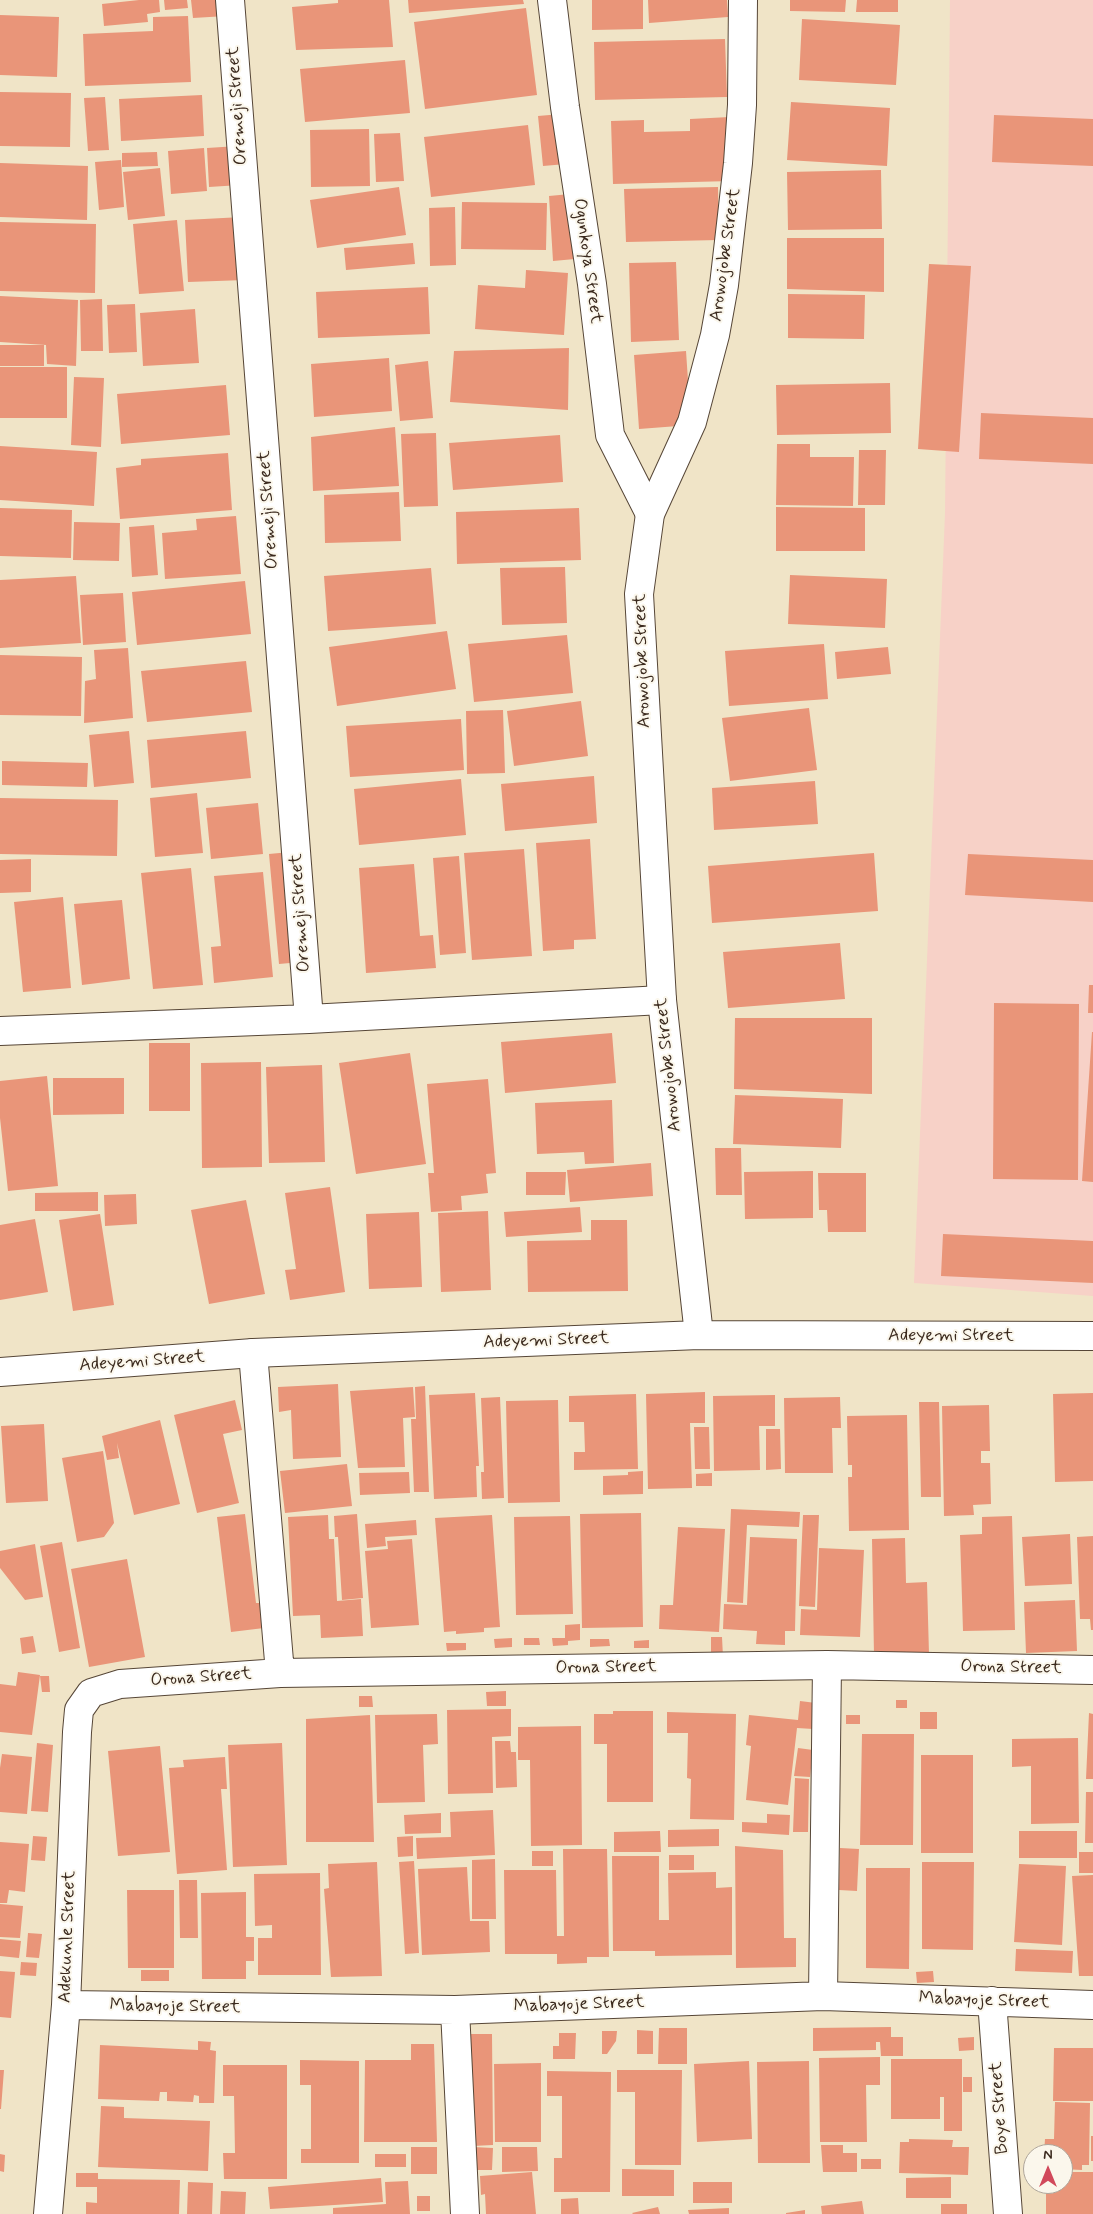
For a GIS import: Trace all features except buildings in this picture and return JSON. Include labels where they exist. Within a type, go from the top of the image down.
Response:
[{"type":"street","name":"Oremeji Street","points":[[230,0],[309,1019]]},
{"type":"street","name":"Ogunkoya Street","points":[[552,0],[565,106],[592,284],[610,435],[650,514]]},
{"type":"street","name":"Arowojobe Street","points":[[699,1335],[662,1000],[639,594],[650,514],[692,422],[715,335],[721,302],[732,226],[738,163],[742,105],[743,0]]},
{"type":"street","points":[[0,1031],[309,1019],[662,1000]]},
{"type":"street","name":"Adeyemi Street","points":[[0,1372],[253,1353],[699,1335],[1093,1336]]},
{"type":"street","points":[[253,1353],[280,1673]]},
{"type":"street","points":[[823,1996],[828,1665]]},
{"type":"street","name":"Orona Street","points":[[120,1684],[280,1673],[828,1665],[1093,1670]]},
{"type":"street","name":"Adekunle Street","points":[[48,2214],[66,2005],[76,1732],[79,1710],[92,1693],[120,1684]]},
{"type":"street","name":"Mabayoje Street","points":[[66,2005],[455,2010],[823,1996],[1093,2005]]},
{"type":"street","name":"Boye Street","points":[[992,2001],[1008,2214]]},
{"type":"street","points":[[455,2010],[465,2214]]},
{"type":"shaded area","points":[[950,0],[1093,0],[1093,1296],[914,1283],[945,513]]}]
